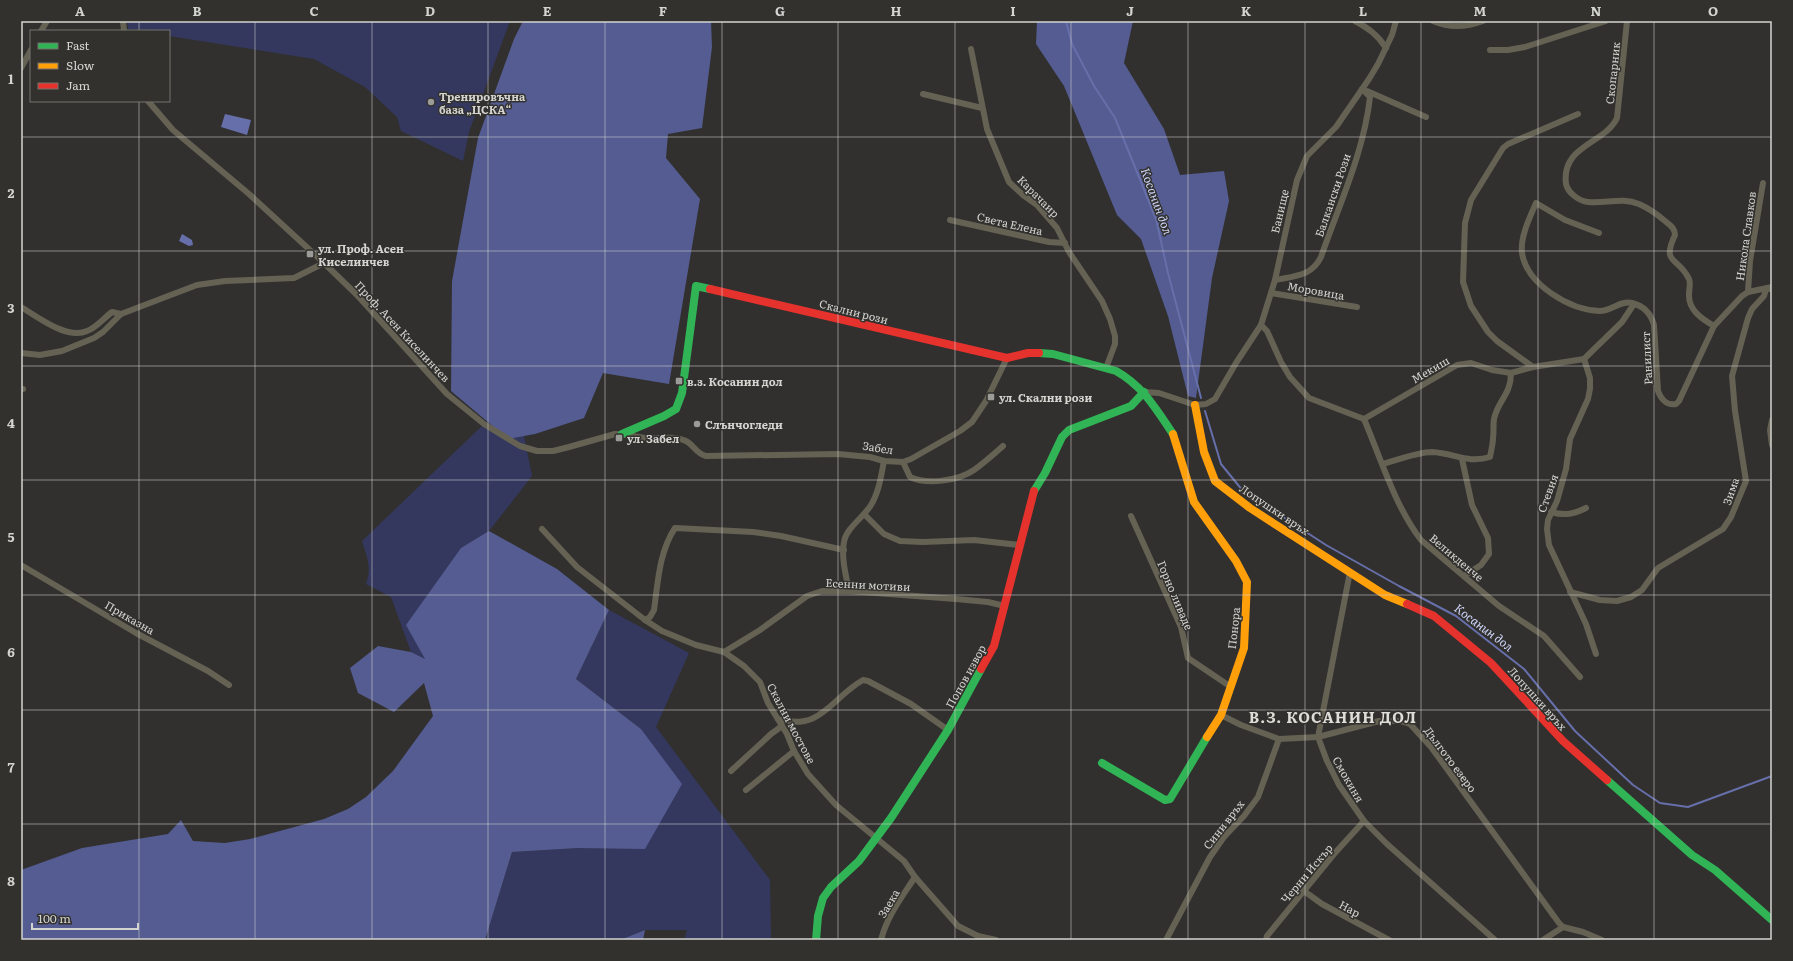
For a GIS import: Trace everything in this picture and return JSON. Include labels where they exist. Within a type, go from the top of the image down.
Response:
[{"type":"street","points":[[42,30],[46,21]]},
{"type":"street","points":[[1355,21],[1371,30],[1386,48]]},
{"type":"street","name":"Банище","points":[[1195,405],[1206,404],[1215,399],[1261,324],[1275,280],[1291,201],[1307,156],[1336,127],[1362,89],[1386,48],[1396,21]]},
{"type":"street","points":[[1433,21],[1444,26],[1471,25],[1483,21]]},
{"type":"street","points":[[1490,50],[1508,50],[1525,47],[1606,21]]},
{"type":"street","name":"Скопарник","points":[[1627,21],[1617,118],[1612,126],[1578,151],[1572,158],[1567,169],[1567,187],[1573,195],[1587,202],[1617,200],[1639,204],[1673,227],[1675,234],[1669,249],[1670,256],[1689,279],[1690,304],[1695,312],[1714,326]]},
{"type":"street","name":"Карачаир","points":[[971,49],[982,108],[988,129],[1009,182],[1037,205],[1056,228],[1102,302],[1110,319],[1115,344],[1106,368]]},
{"type":"street","points":[[21,68],[30,52]]},
{"type":"street","points":[[1362,89],[1426,117]]},
{"type":"street","name":"Балкански Рози","points":[[1275,280],[1310,272],[1317,266],[1349,181],[1368,116],[1370,97],[1362,89]]},
{"type":"street","points":[[923,94],[982,108]]},
{"type":"street","name":"Проф. Асен Киселинчев","points":[[149,102],[173,130],[249,194],[356,294],[447,394],[484,424],[508,439]]},
{"type":"street","points":[[1533,367],[1497,341],[1488,332],[1470,306],[1463,282],[1465,223],[1471,200],[1503,148],[1508,144],[1578,114]]},
{"type":"street","name":"Никола Славков","points":[[1748,292],[1750,261],[1763,183]]},
{"type":"street","points":[[1584,359],[1622,322],[1634,304],[1625,303],[1605,311],[1581,308],[1569,303],[1543,288],[1529,270],[1522,252],[1524,236],[1536,203],[1565,220],[1599,233]]},
{"type":"street","name":"Света Елена","points":[[950,220],[1049,242],[1064,243]]},
{"type":"street","points":[[21,353],[40,355],[62,351],[94,338],[103,332],[121,314],[197,285],[225,281],[294,278],[324,263]]},
{"type":"street","name":"Скални рози","points":[[622,434],[664,416],[676,409],[682,393],[696,286],[1007,358]]},
{"type":"street","points":[[1714,326],[1742,296],[1748,292],[1770,289]]},
{"type":"street","name":"Зима","points":[[1570,592],[1600,600],[1617,601],[1631,597],[1642,590],[1658,568],[1723,530],[1731,517],[1746,481],[1735,411],[1732,376],[1748,318],[1752,309],[1770,289]]},
{"type":"street","name":"Моровица","points":[[1271,293],[1357,308]]},
{"type":"street","name":"Ранилист","points":[[1634,304],[1644,308],[1652,318],[1654,325],[1656,378],[1660,397],[1668,404],[1672,405],[1679,401],[1714,326]]},
{"type":"street","points":[[21,307],[62,331],[74,334],[88,331],[112,312],[121,314]]},
{"type":"street","points":[[1261,324],[1267,330],[1281,362],[1290,377],[1309,398],[1364,419]]},
{"type":"street","points":[[1007,358],[1028,353],[1053,354],[1106,368],[1125,376],[1144,392],[1159,394],[1195,405]]},
{"type":"street","name":"Забел","points":[[508,439],[520,446],[537,451],[553,451],[615,434],[622,434],[646,438],[671,438],[685,441],[698,454],[706,456],[838,454],[870,457],[884,461],[903,462],[918,456],[972,422],[986,401],[1007,358]]},
{"type":"street","name":"Мекиш","points":[[1364,419],[1458,365],[1471,362],[1492,370],[1511,373],[1533,367],[1584,359]]},
{"type":"street","name":"Стевия","points":[[1584,359],[1590,378],[1588,399],[1570,439],[1566,468],[1557,501],[1548,520],[1547,537],[1553,555],[1586,624],[1596,654]]},
{"type":"street","points":[[1383,464],[1430,452],[1443,453],[1462,459],[1469,458],[1480,460],[1490,457],[1494,437],[1494,420],[1499,405],[1506,397],[1511,382],[1511,373]]},
{"type":"street","name":"Попов извор","points":[[816,940],[818,916],[823,898],[831,887],[858,861],[876,839],[948,730],[994,646],[1033,492],[1045,473],[1062,437],[1069,430],[1132,406],[1138,401],[1144,392]]},
{"type":"street","name":"Понора","points":[[1102,763],[1165,800],[1172,798],[1221,715],[1244,648],[1247,609],[1247,582],[1236,561],[1194,502],[1174,435],[1144,392]]},
{"type":"street","name":"Лопушки връх","points":[[1195,405],[1204,452],[1215,481],[1250,508],[1385,595],[1434,616],[1467,641],[1492,663],[1563,742],[1692,855],[1715,870],[1772,920]]},
{"type":"street","name":"Великденче","points":[[1364,419],[1397,499],[1411,527],[1421,540],[1499,606],[1544,636],[1580,677]]},
{"type":"street","points":[[1772,420],[1770,430],[1772,445]]},
{"type":"street","points":[[903,462],[910,477],[922,481],[941,481],[973,471],[1003,446]]},
{"type":"street","points":[[1462,459],[1472,505],[1488,538],[1489,554],[1481,565],[1464,576]]},
{"type":"street","points":[[849,591],[844,550],[847,534],[865,515],[872,503],[880,483],[884,461]]},
{"type":"street","points":[[1551,512],[1560,514],[1574,514],[1586,508]]},
{"type":"street","points":[[865,515],[884,534],[900,541],[923,542],[974,540],[1019,545]]},
{"type":"street","name":"Горно ливаде","points":[[1130,516],[1181,627],[1188,658],[1231,687]]},
{"type":"street","points":[[645,620],[650,617],[654,610],[661,562],[670,537],[676,528],[760,533],[781,536],[844,550]]},
{"type":"street","name":"Скални мостове","points":[[542,529],[577,567],[645,620],[662,630],[696,645],[724,652],[744,666],[760,682],[768,703],[808,774],[836,805],[904,861],[915,877]]},
{"type":"street","name":"Приказна","points":[[21,566],[136,633],[208,671],[229,685]]},
{"type":"street","points":[[1318,737],[1350,572]]},
{"type":"street","name":"Есенни мотиви","points":[[724,652],[760,630],[807,596],[822,591],[849,591],[956,598],[988,602],[1005,606]]},
{"type":"street","points":[[778,719],[790,722],[802,722],[814,719],[862,680],[868,681],[911,704],[948,730]]},
{"type":"street","name":"Дългото езеро","points":[[1221,715],[1241,725],[1278,739],[1318,737],[1379,721],[1395,720],[1410,724],[1431,747],[1563,927]]},
{"type":"street","points":[[731,771],[771,734],[782,726]]},
{"type":"street","name":"Смокиня","points":[[1318,737],[1327,761],[1339,785],[1364,821],[1386,844],[1495,940]]},
{"type":"street","name":"Сини връх","points":[[1166,940],[1210,857],[1224,837],[1244,816],[1258,797],[1278,739]]},
{"type":"street","points":[[746,790],[794,751]]},
{"type":"street","name":"Черни Искър","points":[[1266,940],[1304,891],[1364,821]]},
{"type":"street","points":[[915,877],[958,926],[980,938],[996,940]]},
{"type":"street","name":"Заека","points":[[881,940],[887,922],[915,877]]},
{"type":"street","name":"Нар","points":[[1304,891],[1322,904],[1389,940]]},
{"type":"street","points":[[1543,940],[1563,927],[1583,932],[1602,940]]},
{"type":"shaded area","name":"Тренировъчна база „ЦСКА“","points":[[127,21],[510,21],[469,132],[463,161],[401,131],[397,117],[365,87],[314,59],[170,36],[170,30],[128,29]]},
{"type":"shaded area","points":[[523,21],[711,21],[712,47],[702,128],[668,134],[666,158],[700,199],[669,384],[603,373],[584,418],[535,434],[508,439],[451,391],[452,281],[478,138],[514,39]]},
{"type":"shaded area","points":[[1037,21],[1133,21],[1124,63],[1164,129],[1180,175],[1224,171],[1229,201],[1212,278],[1196,398],[1188,396],[1168,316],[1141,239],[1117,215],[1064,86],[1036,44]]},
{"type":"shaded area","points":[[225,114],[251,120],[247,135],[221,127]]},
{"type":"shaded area","points":[[182,234],[192,240],[193,245],[189,246],[179,241]]},
{"type":"shaded area","points":[[484,424],[524,436],[532,476],[489,531],[425,660],[411,652],[391,597],[366,584],[369,568],[362,541]]},
{"type":"shaded area","points":[[489,531],[557,569],[609,610],[576,679],[641,729],[682,784],[645,849],[578,848],[512,852],[485,940],[21,940],[21,870],[82,848],[168,834],[181,820],[193,841],[225,843],[250,839],[324,819],[348,809],[366,797],[393,771],[433,716],[424,683],[394,712],[358,693],[350,668],[378,646],[411,652],[425,659],[406,625],[461,548]]},
{"type":"shaded area","points":[[609,610],[689,653],[656,727],[770,880],[771,940],[684,940],[687,930],[645,930],[620,940],[485,940],[512,852],[578,848],[641,729],[576,679]]},
{"type":"shaded area","points":[[645,930],[643,940],[620,940]]},
{"type":"waterway","name":"Косанин дол","points":[[1066,21],[1072,44],[1094,86],[1115,118],[1156,219],[1168,273],[1201,398]]},
{"type":"waterway","name":"Косанин дол","points":[[1205,411],[1221,464],[1243,491],[1326,545],[1456,616],[1524,669],[1575,731],[1633,785],[1660,803],[1688,807],[1772,776]]},
{"type":"traffic: fast","points":[[622,434],[664,416],[676,409],[682,393],[696,286],[710,289]]},
{"type":"traffic: fast","points":[[1039,353],[1053,354],[1116,371],[1126,377],[1155,407],[1173,434]]},
{"type":"traffic: fast","points":[[1034,491],[1045,473],[1062,437],[1069,430],[1131,406],[1144,392]]},
{"type":"traffic: fast","points":[[816,940],[818,916],[823,898],[831,887],[859,861],[891,818],[948,730],[981,669]]},
{"type":"traffic: fast","points":[[1102,763],[1165,800],[1170,799],[1207,737]]},
{"type":"traffic: fast","points":[[1607,780],[1692,855],[1715,870],[1772,920]]},
{"type":"traffic: slow","points":[[1195,405],[1204,452],[1215,481],[1250,508],[1385,595],[1407,604]]},
{"type":"traffic: slow","points":[[1173,434],[1194,502],[1236,561],[1247,582],[1244,648],[1221,715],[1207,737]]},
{"type":"traffic: jam","points":[[710,289],[1007,358],[1028,353],[1039,353]]},
{"type":"traffic: jam","points":[[981,669],[994,646],[1034,491]]},
{"type":"traffic: jam","points":[[1407,604],[1434,616],[1491,663],[1563,741],[1607,780]]},
{"type":"place","name":"Тренировъчна база „ЦСКА“","points":[[431,102]]},
{"type":"place","name":"ул. Проф. Асен Киселинчев","points":[[310,254]]},
{"type":"place","name":"в.з. Косанин дол","points":[[679,381]]},
{"type":"place","name":"ул. Скални рози","points":[[991,397]]},
{"type":"place","name":"Слънчогледи","points":[[697,424]]},
{"type":"place","name":"ул. Забел","points":[[619,438]]},
{"type":"district","name":"В.З. КОСАНИН ДОЛ","points":[[1333,716]]}]
